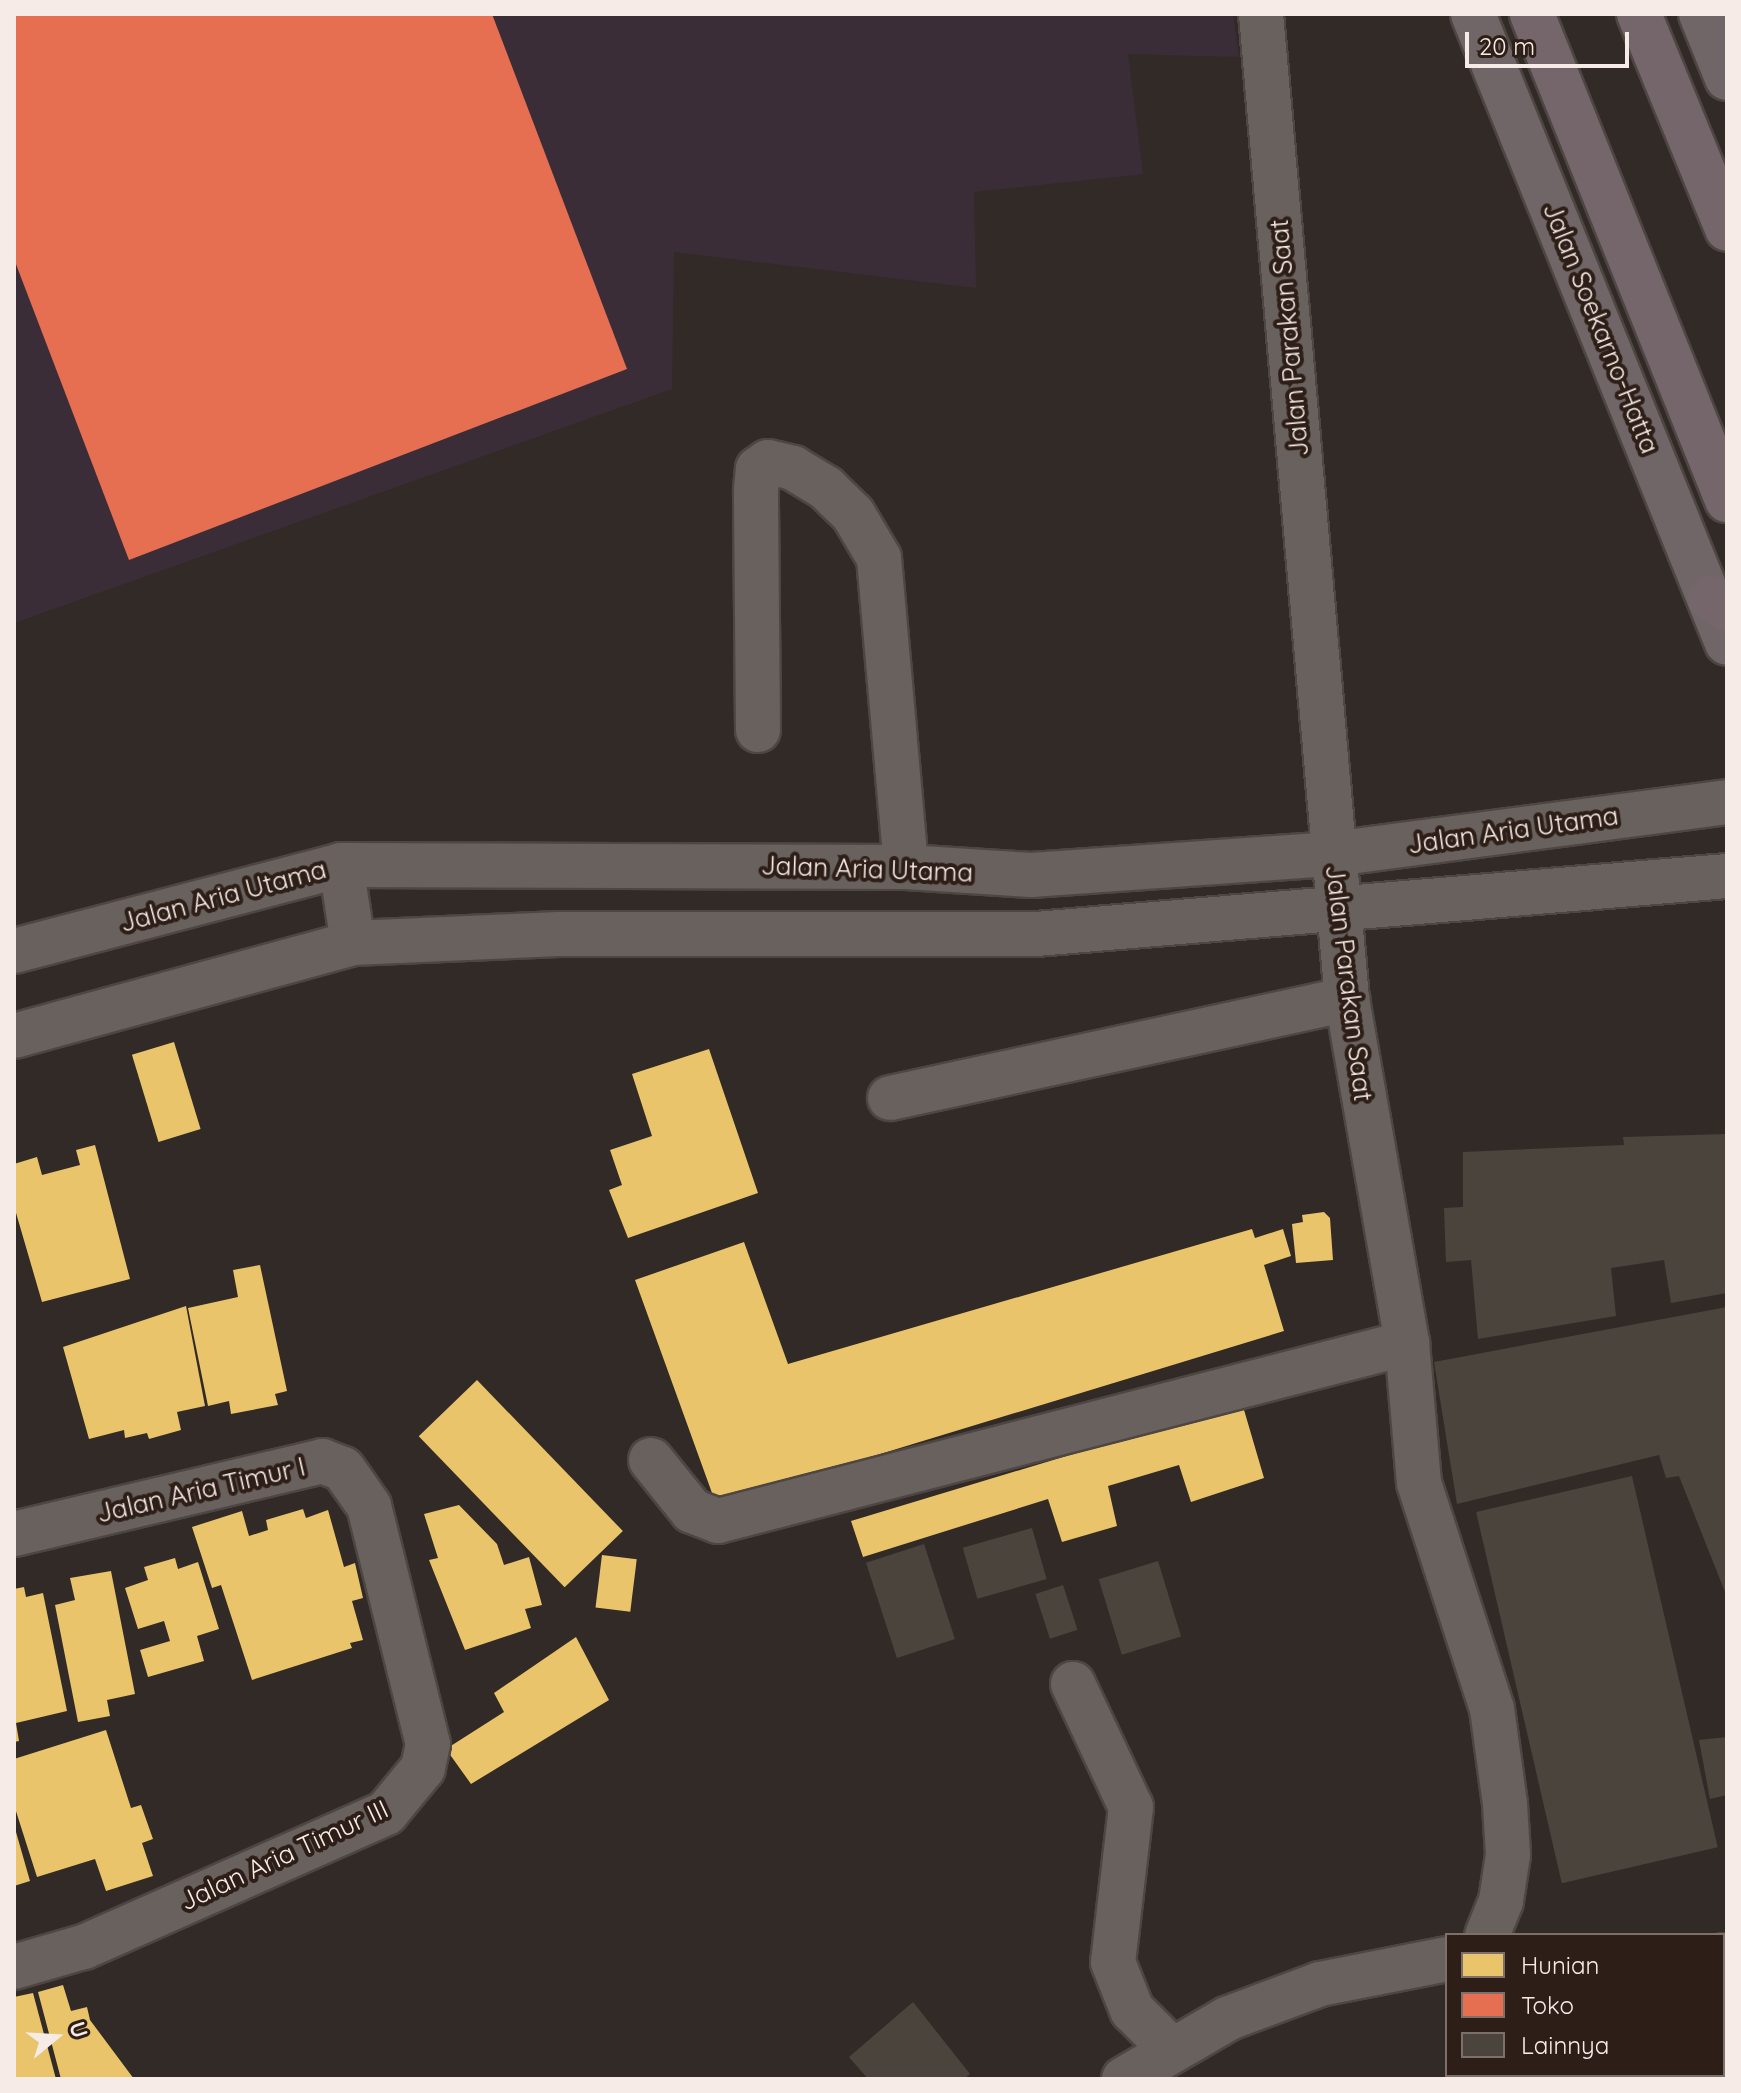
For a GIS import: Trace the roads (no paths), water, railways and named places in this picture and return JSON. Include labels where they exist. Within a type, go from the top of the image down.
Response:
[{"type":"highway","name":"Jalan Soekarno-Hatta","points":[[1532,14],[1727,500]]},
{"type":"highway","points":[[1639,14],[1727,229]]},
{"type":"main road","name":"Jalan Soekarno-Hatta","points":[[1473,14],[1719,604],[1727,643]]},
{"type":"main road","points":[[1712,21],[1727,78]]},
{"type":"street","name":"Jalan Parakan Saat","points":[[1261,14],[1347,999],[1407,1343],[1419,1483],[1492,1709],[1500,1763],[1508,1855],[1501,1901],[1488,1933]]},
{"type":"street","points":[[758,730],[756,490],[758,469],[768,462],[793,468],[826,488],[853,514],[879,558],[906,867]]},
{"type":"street","name":"Jalan Aria Utama","points":[[14,951],[341,865],[906,867],[1031,875],[1333,854],[1727,802]]},
{"type":"street","points":[[341,865],[353,943]]},
{"type":"street","points":[[1031,875],[1036,934]]},
{"type":"street","points":[[14,1036],[353,943],[559,934],[1036,934],[1727,876]]},
{"type":"street","points":[[890,1098],[1347,999]]},
{"type":"street","points":[[651,1460],[692,1511],[718,1521],[1407,1343]]},
{"type":"street","name":"Jalan Aria Timur I","points":[[14,1534],[322,1461],[343,1469],[369,1506]]},
{"type":"street","name":"Jalan Aria Timur III","points":[[14,1967],[83,1947],[386,1813],[408,1790],[423,1768],[428,1744],[369,1506]]},
{"type":"street","points":[[1073,1684],[1131,1807],[1113,1962],[1132,2010],[1172,2050]]},
{"type":"street","points":[[1124,2079],[1229,2018],[1320,1984],[1445,1959]]},
{"type":"waterway","points":[[1652,2079],[1690,2077]]}]
